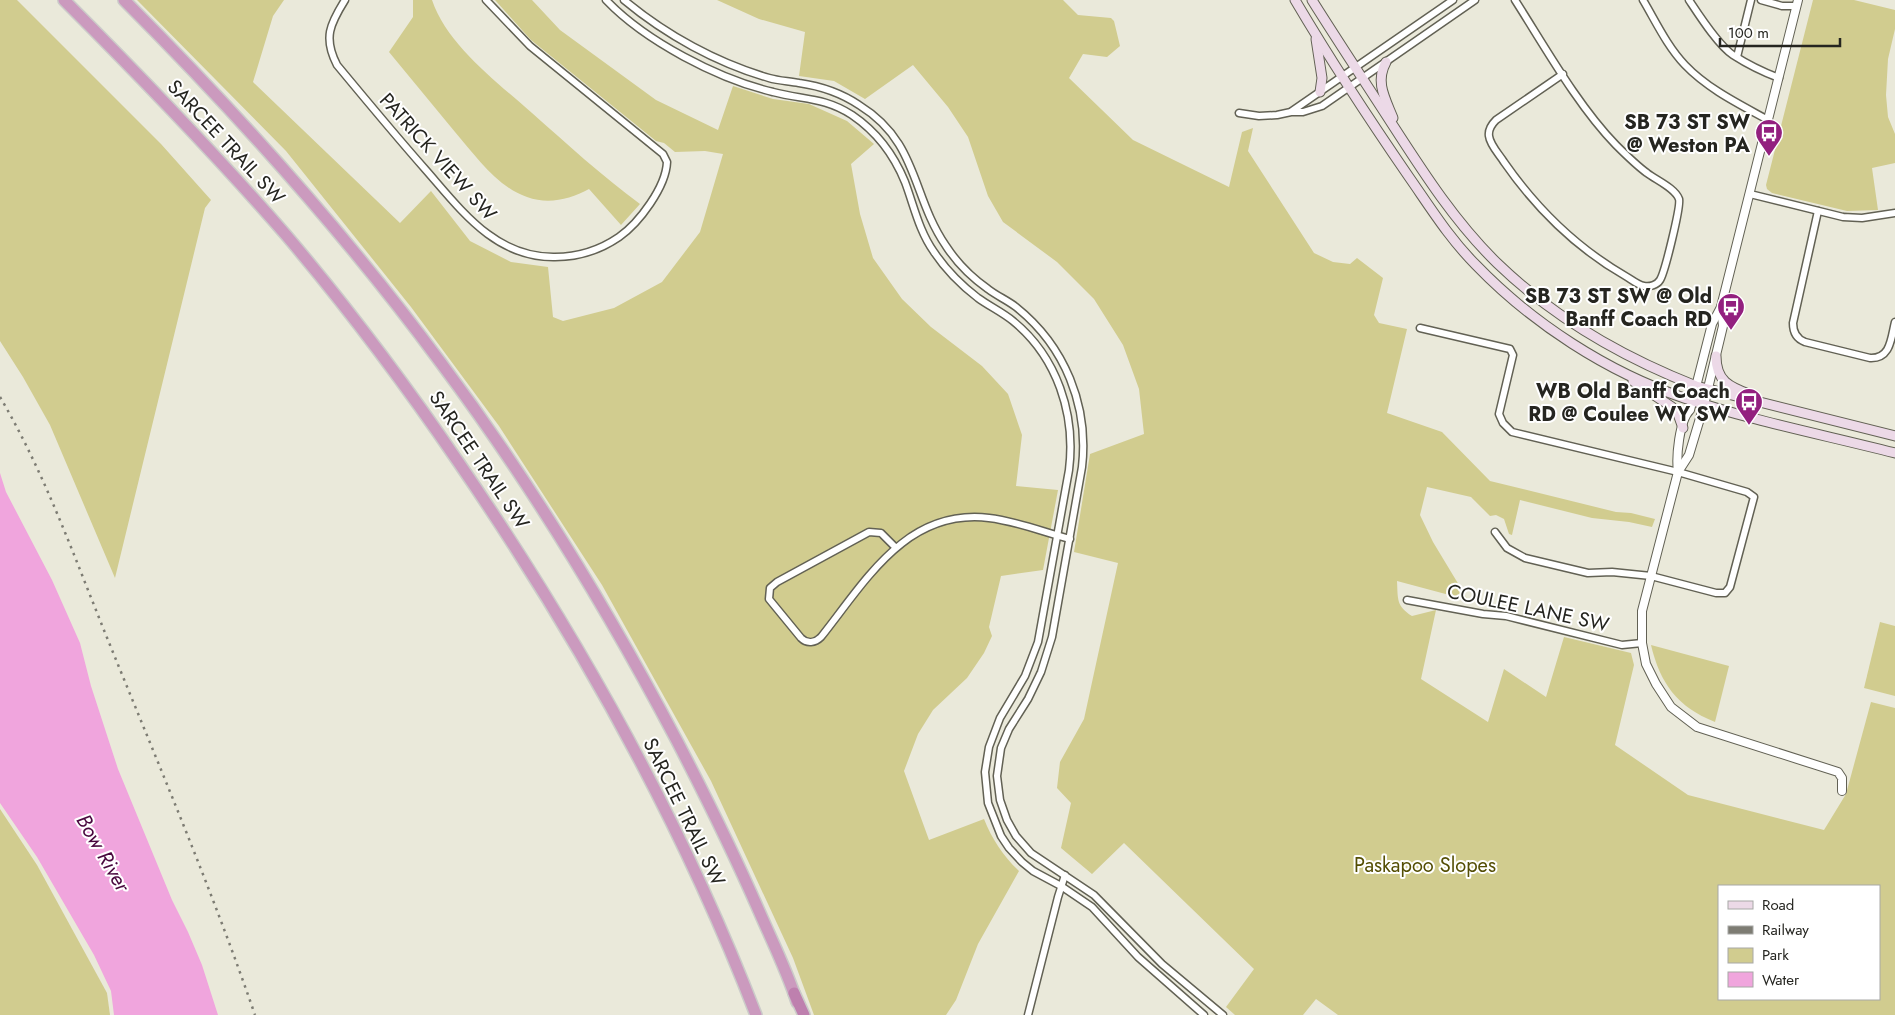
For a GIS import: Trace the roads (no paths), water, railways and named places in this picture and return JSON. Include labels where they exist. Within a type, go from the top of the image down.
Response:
[{"type":"highway","name":"SARCEE TRAIL SW","points":[[64,0],[167,104],[293,244],[398,378],[502,525],[569,634],[654,788],[690,862],[756,1015]]},
{"type":"highway","name":"SARCEE TRAIL SW","points":[[124,0],[189,66],[313,202],[407,318],[492,434],[570,553],[634,661],[670,727],[700,784],[745,878],[802,1015]]},
{"type":"main road","points":[[1296,0],[1342,78],[1441,225],[1477,266],[1536,318],[1672,407],[1678,414],[1683,428]]},
{"type":"main road","points":[[1312,0],[1404,143],[1458,219],[1481,246],[1517,281],[1561,316],[1611,347],[1696,386],[1895,436]]},
{"type":"main road","points":[[1315,33],[1321,76],[1320,92]]},
{"type":"main road","points":[[1386,62],[1381,73],[1381,89],[1404,143]]},
{"type":"main road","points":[[1716,356],[1718,374],[1728,384],[1740,391],[1784,408]]},
{"type":"main road","points":[[1604,362],[1658,388],[1704,405],[1895,453]]},
{"type":"street","name":"PATRICK VIEW SW","points":[[344,0],[332,19],[329,36],[330,51],[337,65],[467,217],[495,241],[531,255],[544,257],[575,256],[600,247],[620,236],[642,216],[663,178],[667,162],[663,154],[530,46],[486,0]]},
{"type":"street","points":[[606,0],[660,42],[697,63],[765,90],[812,98],[827,103],[844,110],[866,126],[887,148],[905,183],[927,241],[956,280],[1008,317],[1026,333],[1045,357],[1060,387],[1068,413],[1071,445],[1069,470],[1043,621],[1030,667],[993,733],[987,755],[985,776],[986,794],[990,811],[996,828],[1016,856],[1033,871],[1092,907],[1143,962],[1204,1015]]},
{"type":"street","points":[[624,0],[667,31],[714,57],[762,76],[827,90],[848,98],[870,112],[890,132],[906,154],[937,232],[955,260],[989,290],[1016,307],[1037,326],[1058,355],[1072,383],[1082,418],[1083,450],[1056,624],[1041,672],[1028,699],[1006,735],[997,776],[998,790],[1003,810],[1016,836],[1037,858],[1065,875],[1101,901],[1156,958],[1218,1014]]},
{"type":"street","points":[[1291,112],[1453,0]]},
{"type":"street","points":[[1239,113],[1277,116],[1317,108],[1349,88],[1475,0]]},
{"type":"street","points":[[1515,0],[1588,111],[1614,143],[1635,163],[1678,197],[1679,209],[1664,268],[1659,281],[1654,285],[1639,285],[1600,260],[1577,242],[1524,189],[1491,143],[1488,134],[1490,126],[1494,122],[1563,74]]},
{"type":"street","points":[[1643,0],[1672,49],[1692,72],[1712,88],[1768,120]]},
{"type":"street","points":[[1689,0],[1702,20],[1728,50],[1737,57],[1779,78]]},
{"type":"street","points":[[1737,57],[1751,0]]},
{"type":"street","points":[[1761,0],[1782,6],[1797,3]]},
{"type":"street","points":[[1786,0],[1797,3]]},
{"type":"street","points":[[1678,472],[1689,455],[1708,390],[1723,326],[1722,308],[1797,3]]},
{"type":"street","points":[[1750,194],[1853,218],[1895,213]]},
{"type":"street","points":[[1818,211],[1793,323],[1798,338],[1805,342],[1870,358],[1877,358],[1884,356],[1895,322]]},
{"type":"street","points":[[956,280],[965,270]]},
{"type":"street","points":[[1722,308],[1712,324],[1683,428],[1677,452],[1678,472],[1642,611],[1642,643],[1646,664],[1671,707],[1697,727],[1838,772],[1842,778],[1842,791]]},
{"type":"street","points":[[1420,328],[1510,349],[1513,355],[1499,414],[1503,423],[1512,432],[1678,472],[1747,492],[1754,497],[1730,587],[1724,593],[1716,593],[1651,576],[1612,572],[1588,573],[1525,558],[1507,548],[1494,532]]},
{"type":"street","points":[[1060,387],[1072,383]]},
{"type":"street","points":[[895,547],[881,534],[869,532],[777,582],[770,588],[770,599],[800,638],[806,642],[813,642],[821,637],[895,547],[936,523],[971,517],[999,519],[1070,539]]},
{"type":"street","name":"COULEE LANE SW","points":[[1407,600],[1483,614],[1506,616],[1622,645],[1642,643]]},
{"type":"street","points":[[1030,667],[1041,672]]},
{"type":"street","points":[[985,776],[997,776]]},
{"type":"street","points":[[1028,1015],[1060,886],[1065,875]]},
{"type":"water","name":"Bow River","points":[[0,473],[6,492],[52,580],[80,643],[91,686],[118,769],[172,900],[202,965],[218,1015],[114,1015],[111,991],[94,955],[37,857],[0,803]]},
{"type":"railway","points":[[0,397],[32,457],[59,519],[203,875],[255,1015]]},
{"type":"place","name":"SB 73 ST SW @ Weston PA","points":[[1769,157]]},
{"type":"place","name":"SB 73 ST SW @ Old Banff Coach RD","points":[[1731,331]]},
{"type":"place","name":"WB Old Banff Coach RD @ Coulee WY SW","points":[[1749,426]]},
{"type":"park label","name":"Paskapoo Slopes","points":[[1425,865]]}]
